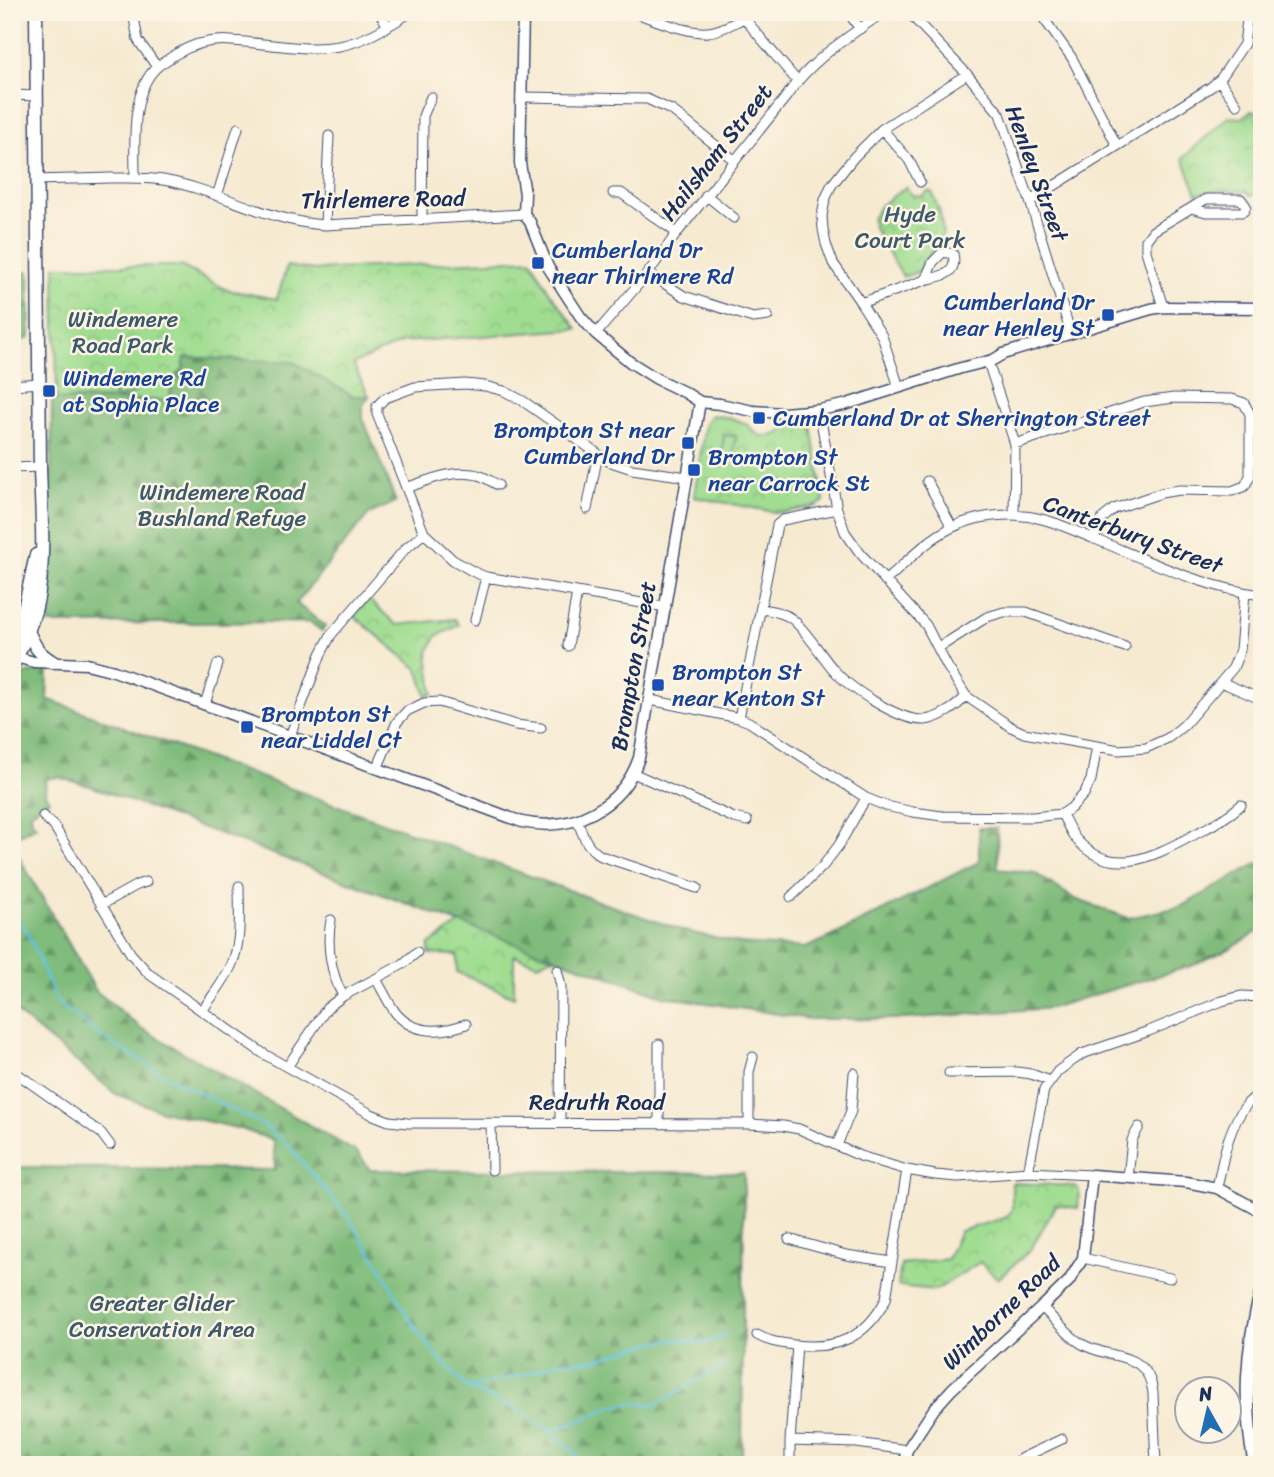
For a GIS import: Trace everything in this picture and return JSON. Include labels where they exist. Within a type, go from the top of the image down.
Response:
[{"type":"main road","points":[[14,660],[28,631],[39,593],[43,544],[36,12]]},
{"type":"main road","points":[[12,639],[24,608],[41,527]]},
{"type":"main road","points":[[28,631],[34,647],[53,663]]},
{"type":"main road","points":[[1255,1465],[1248,1417],[1247,1377],[1252,1331],[1262,1290]]},
{"type":"street","points":[[133,12],[138,40],[157,67]]},
{"type":"street","points":[[379,12],[388,26]]},
{"type":"street","points":[[135,178],[136,114],[143,88],[157,67],[187,48],[228,40],[326,47],[358,41],[411,12]]},
{"type":"street","points":[[523,12],[520,163],[525,194],[524,214],[530,222],[548,267],[580,316],[596,334],[630,362],[700,402],[768,412],[819,410],[988,362],[1003,354],[1136,313],[1163,307],[1262,308]]},
{"type":"street","points":[[632,12],[694,31],[708,32],[721,29],[743,15],[797,80]]},
{"type":"street","points":[[848,12],[860,29]]},
{"type":"street","name":"Hailsham Street","points":[[596,334],[648,273],[797,80],[884,12]]},
{"type":"street","name":"Henley Street","points":[[908,12],[967,74],[1000,114],[1071,334]]},
{"type":"street","points":[[1039,12],[1072,58],[1116,146]]},
{"type":"street","points":[[1030,201],[1211,87],[1244,44],[1248,12]]},
{"type":"street","points":[[899,387],[882,337],[833,263],[822,229],[825,200],[831,187],[854,157],[882,129],[967,74]]},
{"type":"street","points":[[1219,80],[1237,105]]},
{"type":"street","points":[[12,95],[37,96]]},
{"type":"street","points":[[422,219],[422,116],[431,97]]},
{"type":"street","points":[[521,97],[646,99],[673,111],[734,160]]},
{"type":"street","points":[[217,196],[238,128]]},
{"type":"street","points":[[882,129],[909,160],[920,182]]},
{"type":"street","points":[[325,225],[329,136]]},
{"type":"street","name":"Thirlemere Road","points":[[38,180],[162,180],[291,221],[325,225],[524,214]]},
{"type":"street","points":[[613,193],[621,193],[677,233]]},
{"type":"street","points":[[706,195],[734,218]]},
{"type":"street","points":[[1163,307],[1146,251],[1146,240],[1153,230],[1206,199],[1241,199],[1246,206],[1241,212],[1206,212],[1191,208]]},
{"type":"street","points":[[648,273],[684,296],[753,318],[768,316]]},
{"type":"street","points":[[861,303],[925,280]]},
{"type":"street","points":[[988,362],[1015,444],[1014,515]]},
{"type":"street","points":[[12,385],[40,383]]},
{"type":"street","points":[[666,607],[486,577],[453,560],[424,533],[377,414],[377,406],[385,398],[415,387],[466,384],[485,386],[504,391],[523,401],[608,460],[632,469],[687,477]]},
{"type":"street","points":[[1015,444],[1144,402],[1174,398],[1232,399],[1244,403],[1250,414],[1251,477],[1245,486],[1232,491],[1179,490],[1161,493],[1114,509],[1103,518],[1094,539]]},
{"type":"street","name":"Brompton Street","points":[[14,660],[96,666],[522,822],[548,825],[577,820],[611,801],[633,773],[639,758],[700,402]]},
{"type":"street","points":[[819,410],[837,509],[845,532],[860,553],[926,625],[966,696],[1024,733],[1119,750],[1146,748],[1168,738],[1184,725],[1233,668],[1240,650],[1245,593]]},
{"type":"street","points":[[587,509],[598,454]]},
{"type":"street","points":[[12,468],[40,467]]},
{"type":"street","points":[[406,488],[443,474],[462,473],[480,475],[498,485]]},
{"type":"street","points":[[927,481],[952,527]]},
{"type":"street","points":[[740,718],[777,525],[783,520],[837,509]]},
{"type":"street","name":"Canterbury Street","points":[[885,581],[929,542],[952,527],[978,519],[1014,515],[1041,519],[1195,579],[1262,595]]},
{"type":"street","points":[[290,736],[321,654],[331,635],[405,549],[424,533]]},
{"type":"street","points":[[475,620],[486,577]]},
{"type":"street","points":[[568,646],[577,592]]},
{"type":"street","points":[[762,609],[794,620],[835,671],[860,693],[912,719],[936,717],[966,696]]},
{"type":"street","points":[[938,648],[987,617],[1004,612],[1026,612],[1125,647]]},
{"type":"street","points":[[205,704],[218,664]]},
{"type":"street","points":[[1221,682],[1258,698]]},
{"type":"street","points":[[650,700],[740,718],[866,798],[886,806],[942,816],[1032,817],[1062,814],[1072,808],[1084,794],[1091,780],[1097,746]]},
{"type":"street","points":[[377,769],[397,722],[407,711],[424,703],[439,702],[516,724],[541,727]]},
{"type":"street","points":[[633,773],[734,818],[747,821]]},
{"type":"street","points":[[791,897],[823,866],[839,845],[866,798]]},
{"type":"street","points":[[1062,814],[1074,836],[1086,849],[1101,857],[1119,861],[1154,855],[1230,816],[1241,805]]},
{"type":"street","name":"Redruth Road","points":[[43,816],[54,825],[131,954],[149,974],[286,1067],[357,1107],[389,1121],[783,1126],[799,1129],[860,1156],[907,1170],[958,1177],[1028,1172],[1186,1182],[1217,1188],[1262,1212]]},
{"type":"street","points":[[577,820],[586,844],[601,856],[697,888]]},
{"type":"street","points":[[101,905],[146,882]]},
{"type":"street","points":[[202,1011],[231,967],[236,953],[239,886]]},
{"type":"street","points":[[331,920],[329,933],[332,972],[343,996]]},
{"type":"street","points":[[286,1067],[327,1008],[343,996],[403,964],[417,952]]},
{"type":"street","points":[[557,970],[561,986],[560,1123]]},
{"type":"street","points":[[376,979],[395,1012],[407,1024],[438,1031],[466,1024]]},
{"type":"street","points":[[1028,1172],[1044,1090],[1058,1071],[1082,1054],[1149,1031],[1222,1001],[1241,996],[1262,997]]},
{"type":"street","points":[[659,1044],[659,1123]]},
{"type":"street","points":[[750,1124],[749,1072],[753,1057]]},
{"type":"street","points":[[12,1070],[100,1133],[110,1145]]},
{"type":"street","points":[[949,1073],[1017,1072],[1031,1074],[1050,1082]]},
{"type":"street","points":[[837,1145],[852,1111],[854,1073]]},
{"type":"street","points":[[1217,1188],[1230,1136],[1248,1102],[1261,1092]]},
{"type":"street","points":[[491,1123],[492,1170]]},
{"type":"street","points":[[1128,1178],[1132,1140],[1139,1127]]},
{"type":"street","points":[[757,1335],[768,1341],[797,1345],[834,1345],[868,1326],[879,1314],[886,1299],[907,1170]]},
{"type":"street","name":"Wimborne Road","points":[[903,1465],[907,1450],[951,1389],[1069,1281],[1083,1258],[1092,1175]]},
{"type":"street","points":[[789,1238],[846,1255],[892,1262]]},
{"type":"street","points":[[1083,1258],[1170,1278]]},
{"type":"street","points":[[1042,1307],[1074,1339],[1097,1352],[1135,1361],[1147,1371],[1153,1393],[1156,1465]]},
{"type":"street","points":[[790,1465],[797,1345]]},
{"type":"street","points":[[1011,1465],[1062,1439]]},
{"type":"street","points":[[790,1441],[858,1443],[907,1450]]},
{"type":"green space","points":[[1251,111],[1262,113],[1262,191],[1251,196],[1246,191],[1215,190],[1197,194],[1183,158],[1228,117],[1242,118]]},
{"type":"green space","name":"Hyde Court Park","points":[[906,187],[912,195],[922,196],[928,191],[932,192],[940,213],[943,234],[918,272],[903,277],[874,228],[872,219],[881,205]]},
{"type":"green space","name":"Windemere Road Park","points":[[531,259],[547,288],[577,329],[403,342],[353,364],[369,396],[353,396],[293,362],[185,357],[183,369],[173,378],[169,400],[57,399],[55,266],[181,266],[227,290],[277,299],[287,266],[314,270]]},
{"type":"green space","points":[[29,271],[30,337],[12,346],[12,275]]},
{"type":"green space","name":"Windemere Road Bushland Refuge","points":[[185,357],[293,362],[353,396],[369,396],[363,405],[363,418],[396,502],[369,514],[296,603],[325,626],[322,631],[310,622],[49,624],[52,399],[169,400],[173,378],[183,369]]},
{"type":"green space","points":[[119,377],[133,379],[134,393],[120,398],[114,397],[113,380]]},
{"type":"green space","points":[[710,416],[739,421],[764,436],[775,435],[793,425],[812,426],[824,501],[817,506],[780,513],[694,497],[705,424]]},
{"type":"green space","points":[[724,435],[736,436],[732,460],[721,458]]},
{"type":"green space","points":[[368,599],[397,625],[455,619],[459,625],[437,636],[428,652],[433,694],[427,696],[418,669],[354,616]]},
{"type":"green space","points":[[48,669],[47,699],[606,904],[684,931],[742,944],[805,948],[831,937],[979,862],[979,828],[997,828],[998,869],[1034,873],[1075,899],[1128,918],[1180,907],[1262,861],[1262,929],[1231,948],[1191,966],[1050,1008],[905,1019],[809,1019],[663,996],[90,786],[58,777],[46,779],[45,794],[49,800],[31,813],[36,826],[12,839],[12,700],[24,674]]},
{"type":"green space","name":"Greater Glider Conservation Area","points":[[12,845],[96,991],[141,1028],[358,1153],[370,1170],[744,1173],[742,1465],[12,1465],[12,1167],[275,1170],[273,1140],[241,1129],[162,1111],[116,1094],[12,1009]]},
{"type":"green space","points":[[460,923],[553,957],[538,964],[514,955],[514,997],[457,972],[457,955],[429,954],[429,945]]},
{"type":"green space","points":[[1012,1183],[1074,1186],[1079,1190],[1078,1208],[1056,1205],[1030,1250],[998,1279],[980,1262],[936,1290],[898,1286],[901,1264],[947,1259],[960,1231],[1007,1217],[1012,1210]]},
{"type":"waterway","points":[[12,911],[28,933],[57,1002],[105,1039],[170,1078],[265,1126],[289,1146],[348,1217],[383,1271],[408,1317],[437,1357],[468,1388],[515,1409],[550,1429],[580,1458],[583,1465]]},
{"type":"waterway","points":[[468,1388],[526,1374],[559,1362],[595,1360],[650,1343],[678,1339],[701,1343],[726,1335]]},
{"type":"waterway","points":[[552,1429],[570,1425],[613,1406],[633,1403],[655,1405],[726,1364]]},
{"type":"place","name":"Cumberland Dr near Thirlmere Rd","points":[[538,263]]},
{"type":"place","name":"Cumberland Dr near Henley St","points":[[1108,315]]},
{"type":"place","name":"Windemere Rd at Sophia Place","points":[[49,391]]},
{"type":"place","name":"Cumberland Dr at Sherrington Street","points":[[759,418]]},
{"type":"place","name":"Brompton St near Cumberland Dr","points":[[688,443]]},
{"type":"place","name":"Brompton St near Carrock St","points":[[694,470]]},
{"type":"place","name":"Brompton St near Kenton St","points":[[658,685]]},
{"type":"place","name":"Brompton St near Liddel Ct","points":[[247,727]]}]
